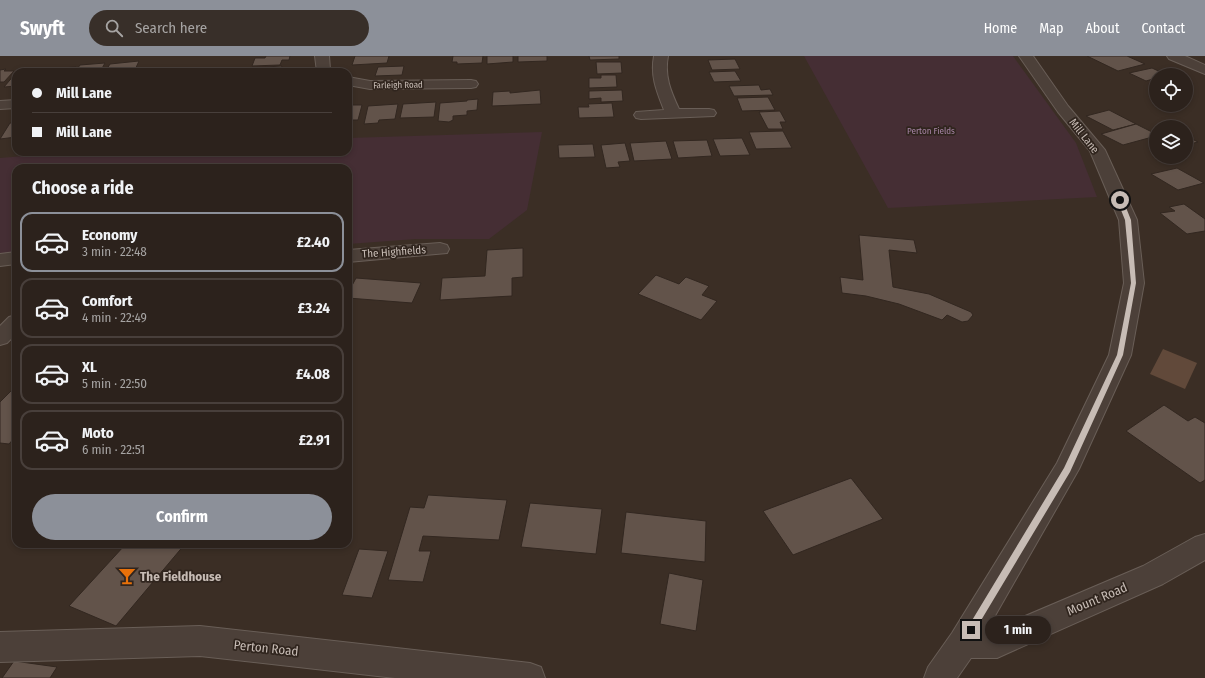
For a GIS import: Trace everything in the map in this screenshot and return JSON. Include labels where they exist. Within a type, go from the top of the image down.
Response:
[{"type":"street","points":[[322,56],[323,68]]},
{"type":"street","points":[[661,56],[659,62],[660,79],[674,114]]},
{"type":"street","name":"Mill Lane","points":[[939,678],[963,643],[1067,469],[1120,355],[1134,283],[1128,220],[1110,176],[1097,150],[1063,109],[1026,56]]},
{"type":"street","points":[[1174,56],[1205,70]]},
{"type":"street","name":"Farleigh Road","points":[[352,82],[370,85],[449,79],[471,84]]},
{"type":"street","points":[[0,105],[12,104]]},
{"type":"street","points":[[641,115],[709,113]]},
{"type":"street","name":"The Highfields","points":[[352,256],[440,249]]},
{"type":"street","points":[[0,260],[12,258]]},
{"type":"street","points":[[0,338],[12,326]]},
{"type":"street","name":"Mount Road","points":[[963,643],[997,643],[1153,575],[1205,546]]},
{"type":"street","name":"Perton Road","points":[[0,648],[200,641],[530,678]]},
{"type":"green space","name":"Perton Fields","points":[[804,56],[1013,56],[1076,143],[1097,197],[888,208]]},
{"type":"green space","points":[[542,132],[527,210],[489,239],[416,239],[352,244],[352,164],[12,164],[12,262],[0,264],[0,158],[24,156],[352,156],[352,138]]},
{"type":"shaded area","points":[[1163,349],[1197,363],[1185,389],[1150,374]]},
{"type":"building","points":[[266,56],[290,56],[289,60],[282,60],[280,65],[252,66],[255,58],[265,58]]},
{"type":"building","points":[[355,56],[389,56],[387,63],[352,65]]},
{"type":"building","points":[[453,56],[483,56],[482,63],[457,64],[457,62],[452,62]]},
{"type":"building","points":[[487,56],[513,56],[513,62],[487,64]]},
{"type":"building","points":[[518,56],[547,56],[547,61],[518,62]]},
{"type":"building","points":[[589,56],[619,56],[619,59],[590,60]]},
{"type":"building","points":[[1087,56],[1127,56],[1145,64],[1118,71]]},
{"type":"building","points":[[735,59],[740,69],[712,70],[708,60]]},
{"type":"building","points":[[139,61],[136,68],[108,68],[110,64]]},
{"type":"building","points":[[596,62],[621,62],[622,73],[597,74]]},
{"type":"building","points":[[105,63],[102,68],[78,68],[80,65]]},
{"type":"building","points":[[282,66],[281,68],[249,68]]},
{"type":"building","points":[[404,66],[402,75],[375,76],[378,67]]},
{"type":"building","points":[[6,69],[4,71],[12,71],[12,73],[4,82],[0,82],[0,70]]},
{"type":"building","points":[[1149,69],[1149,80],[1146,81],[1129,73]]},
{"type":"building","points":[[735,71],[741,81],[714,82],[709,72]]},
{"type":"building","points":[[601,75],[616,75],[617,87],[589,88],[589,78],[601,78]]},
{"type":"building","points":[[12,78],[12,86],[4,87]]},
{"type":"building","points":[[759,85],[761,90],[770,89],[773,95],[734,96],[729,86]]},
{"type":"building","points":[[540,90],[541,104],[492,106],[493,92],[510,91],[510,93]]},
{"type":"building","points":[[622,90],[623,101],[601,102],[601,98],[589,99],[589,91]]},
{"type":"building","points":[[768,97],[775,110],[742,111],[737,98]]},
{"type":"building","points":[[478,99],[477,110],[467,111],[467,115],[453,116],[453,120],[449,122],[438,121],[440,103]]},
{"type":"building","points":[[436,102],[434,117],[400,118],[403,104]]},
{"type":"building","points":[[612,103],[614,117],[579,118],[578,107],[589,107],[588,104]]},
{"type":"building","points":[[398,104],[395,119],[379,120],[378,123],[364,124],[368,106]]},
{"type":"building","points":[[352,105],[362,105],[358,120],[352,120]]},
{"type":"building","points":[[1109,110],[1136,124],[1113,130],[1086,116]]},
{"type":"building","points":[[780,111],[786,122],[780,122],[783,129],[768,129],[759,112]]},
{"type":"building","points":[[10,123],[12,123],[12,138],[0,139]]},
{"type":"building","points":[[1136,124],[1149,130],[1149,138],[1123,145],[1101,134]]},
{"type":"building","points":[[783,131],[792,148],[756,149],[749,132]]},
{"type":"building","points":[[742,138],[750,155],[720,156],[713,139]]},
{"type":"building","points":[[707,140],[712,156],[678,158],[673,141]]},
{"type":"building","points":[[666,141],[672,159],[634,161],[630,143]]},
{"type":"building","points":[[625,143],[630,161],[618,162],[620,167],[606,168],[601,145]]},
{"type":"building","points":[[593,144],[595,157],[559,158],[558,145]]},
{"type":"building","points":[[1177,168],[1204,183],[1178,190],[1151,174]]},
{"type":"building","points":[[1184,204],[1205,219],[1205,231],[1187,234],[1160,213],[1175,211],[1169,207]]},
{"type":"building","points":[[859,235],[914,240],[917,253],[889,250],[893,287],[929,294],[971,312],[973,315],[968,321],[962,322],[947,315],[942,320],[899,304],[866,296],[842,293],[840,277],[863,280]]},
{"type":"building","points":[[523,248],[523,277],[512,278],[512,296],[440,300],[442,278],[485,276],[487,250]]},
{"type":"building","points":[[656,275],[679,284],[686,277],[709,286],[702,295],[717,301],[701,320],[638,294]]},
{"type":"building","points":[[356,278],[421,283],[412,303],[352,298],[352,286]]},
{"type":"building","points":[[12,390],[12,441],[9,444],[0,443],[0,402]]},
{"type":"building","points":[[1164,405],[1188,421],[1195,417],[1205,423],[1205,480],[1200,483],[1126,431]]},
{"type":"building","points":[[851,478],[883,519],[793,555],[763,511]]},
{"type":"building","points":[[428,495],[507,500],[499,540],[423,536],[419,551],[431,551],[423,582],[388,580],[410,507],[424,508]]},
{"type":"building","points":[[530,503],[602,509],[596,554],[521,547]]},
{"type":"building","points":[[626,512],[706,521],[705,562],[621,553]]},
{"type":"building","name":"The Fieldhouse","points":[[122,548],[182,548],[116,626],[69,606]]},
{"type":"building","points":[[359,549],[388,551],[372,598],[342,595]]},
{"type":"building","points":[[669,573],[703,580],[696,631],[660,624]]},
{"type":"building","points":[[14,661],[57,667],[50,678],[2,678]]},
{"type":"place","name":"The Fieldhouse","points":[[127,576]]},
{"type":"route","points":[[971,630],[1067,469],[1120,355],[1134,283],[1128,220],[1120,200]]}]
